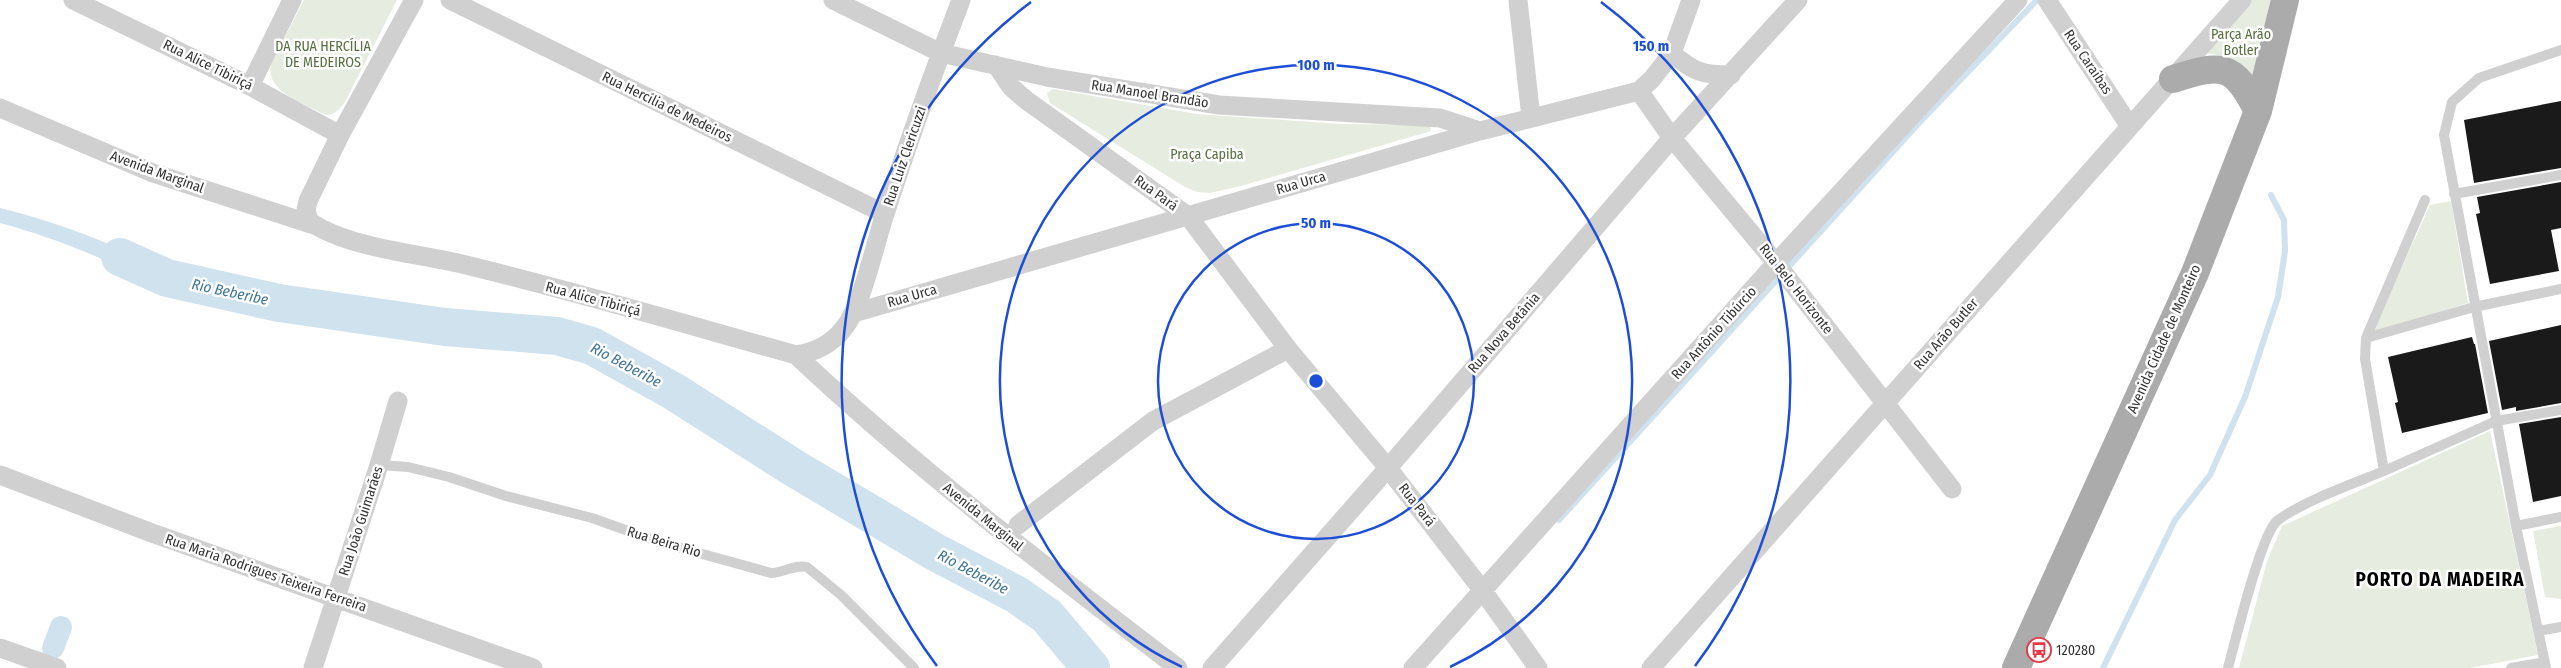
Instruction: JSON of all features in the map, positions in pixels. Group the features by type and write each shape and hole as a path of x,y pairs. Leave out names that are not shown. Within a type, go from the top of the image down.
{"main road":[{"name":"Avenida Cidade de Monteiro","path":"2016,668 2195,273 2258,111 2285,0"},
{"path":"2173,78 2211,68 2226,71 2241,80 2258,111"}],"street":[{"name":"Rua Alice Tibiriçá","path":"74,0 250,86 340,135"},
{"path":"250,86 292,0"},
{"path":"317,226 310,221 308,216 308,201 340,135 414,0"},
{"name":"Rua Hercília de Medeiros","path":"450,0 885,214"},
{"name":"Rua Manoel Brandão","path":"832,0 941,53 1047,77 1219,104 1440,118 1480,131"},
{"name":"Rua Luiz Clericuzzi","path":"854,313 885,214 961,0"},
{"path":"1518,0 1531,118"},
{"path":"1639,91 1652,79 1672,53 1691,0"},
{"name":"Rua Nova Betânia","path":"1212,668 1388,468 1672,138 1798,0"},
{"name":"Rua Antônio Tibúrcio","path":"1413,668 1484,592 1777,264 2018,0"},
{"name":"Rua Arão Butler","path":"1651,668 2129,125 2242,0"},
{"name":"Rua Caraíbas","path":"2048,3 2129,125"},
{"path":"1672,53 1697,72 1708,75 1731,75"},
{"name":"Rua Pará","path":"996,65 1011,87 1026,100 1188,216 1288,349 1388,468 1484,592 1538,668"},
{"name":"Rua Urca","path":"854,313 1480,131 1639,91"},
{"name":"Rua Belo Horizonte","path":"1639,91 1672,138 1777,264 1952,489"},
{"name":"Avenida Marginal","path":"0,108 153,173 317,226"},
{"name":"Rua Alice Tibiriçá","path":"317,226 341,238 561,289 796,355"},
{"path":"796,355 810,353 833,340 845,328 854,313"},
{"path":"1018,525 1153,421 1288,349"},
{"name":"Avenida Marginal","path":"796,355 1001,533 1178,668"},
{"name":"Rua João Guimarães","path":"313,668 380,465 398,401"},
{"name":"Rua Maria Rodrigues Teixeira Ferreira","path":"0,475 152,533 337,596 533,668"},
{"path":"0,648 57,668"}],"lane":[{"path":"2511,668 2546,665 2516,526 2444,135 2452,102 2480,78 2561,50"},
{"path":"2454,194 2561,175"},
{"path":"2384,471 2365,359 2366,338 2425,200"},
{"path":"2366,338 2474,306 2561,288"},
{"path":"2228,668 2264,542 2276,521 2306,505 2496,421 2561,410"},
{"name":"Rua Beira Rio","path":"380,465 408,467 449,477 506,496 592,518 659,542 771,573 779,573 800,566 807,567 841,595 914,668"},
{"path":"2516,526 2561,517"},
{"path":"2538,631 2561,627"}],"green space":[{"name":"DA RUA HERCÍLIA DE MEDEIROS","path":"304,0 397,0 345,102 330,115 323,114 287,95 279,89 270,73 271,64"},
{"name":"Parça Arão Botler","path":"2251,0 2270,0 2253,86 2230,62 2216,55 2199,54"},
{"name":"Praça Capiba","path":"1053,89 1197,114 1340,124 1430,125 1431,131 1237,187 1210,193 1197,192 1185,187 1050,103 1047,93"},
{"path":"2451,201 2468,303 2372,333 2430,205"},
{"path":"2490,431 2538,655 2470,668 2239,668 2267,561 2282,526"},
{"path":"2561,526 2561,599 2545,597 2533,531"}],"water":[{"path":"0,208 44,220 86,235 169,271 162,287 82,251 0,223"}],"building":[{"path":"2561,101 2561,168 2474,183 2464,120"},
{"path":"2561,182 2561,228 2551,230 2559,271 2490,284 2476,214 2480,213 2477,197"},
{"path":"2561,325 2561,403 2516,411 2516,407 2502,410 2489,341"},
{"path":"2472,337 2488,413 2402,433 2395,403 2398,402 2388,357"},
{"path":"2561,417 2561,496 2533,502 2519,424"}],"waterway":[{"path":"1559,520 1920,122 2037,0"},
{"path":"2103,668 2175,520 2210,475 2245,397 2278,297 2285,251 2284,220 2271,195"},
{"name":"Rio Beberibe","path":"120,257 167,278 279,303 445,327 557,336 592,346 673,391 794,468 935,552 1017,595 1047,616 1091,668"},
{"path":"53,648 61,627"}],"place":[{"name":"120280","path":"2039,650"}],"district":[{"name":"PORTO DA MADEIRA","path":"2440,579"}]}
